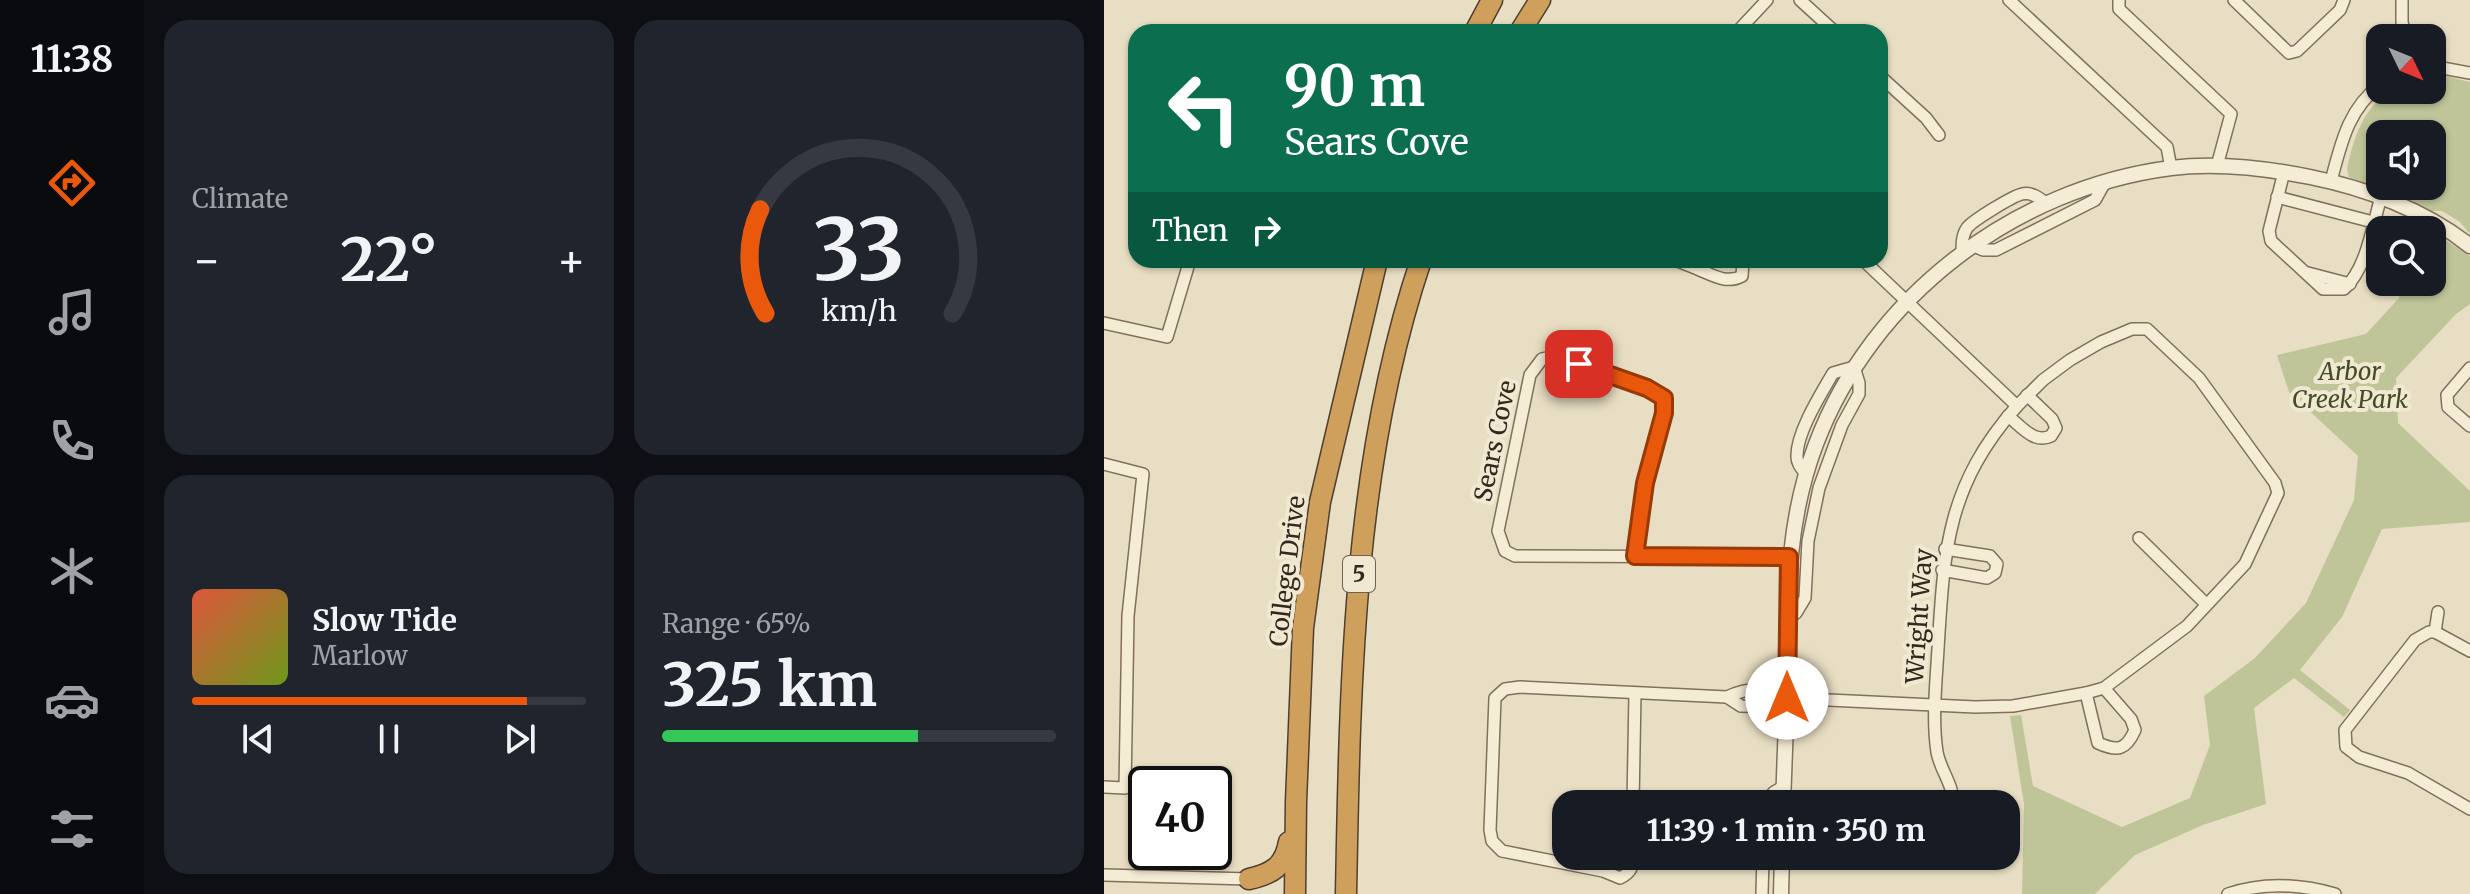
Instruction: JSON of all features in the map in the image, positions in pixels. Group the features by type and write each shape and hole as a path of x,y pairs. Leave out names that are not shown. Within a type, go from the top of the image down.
{"highway":[{"path":"1479,24 1492,0"},
{"path":"1525,24 1540,0"},
{"name":"College Drive","path":"1295,894 1303,628 1320,502 1375,268"},
{"name":"5","path":"1346,894 1359,571 1377,440 1419,268"},
{"path":"1249,879 1273,872 1283,863 1296,802"}],"street":[{"path":"1744,24 1767,0"},
{"path":"1800,0 1826,24"},
{"path":"2009,0 2167,147 2171,168"},
{"path":"2119,0 2119,9 2231,114 2217,166"},
{"path":"2234,0 2289,53 2297,51 2340,10 2344,0"},
{"path":"2402,0 2402,24"},
{"path":"2446,69 2470,73"},
{"path":"1888,83 1926,118 1939,135"},
{"path":"2331,181 2351,116 2366,96"},
{"path":"1778,790 1783,787 1787,698 1786,618 1795,515 1806,474 1832,406 1854,367 1906,302 1967,249 2046,203 2104,184 2171,168 2217,166 2284,172 2331,181 2366,192"},
{"path":"2284,172 2269,231 2271,241 2302,272 2323,289 2344,289 2362,261 2366,247"},
{"path":"1967,249 1996,250 2095,200 2104,184"},
{"path":"2277,197 2366,220"},
{"path":"2387,200 2470,246"},
{"path":"1104,323 1167,337 1188,268"},
{"path":"1709,268 1733,280 1742,276 1742,268"},
{"path":"1871,268 2017,406"},
{"name":"Wright Way","path":"1951,790 1937,754 1934,705 1942,570 1954,512 1993,436 2027,395 2070,360 2101,342 2137,328 2152,332 2199,378 2275,483 2278,493 2245,564 2206,604"},
{"name":"Sears Cove","path":"1635,556 1645,483 1664,413 1664,398 1647,388 1556,356 1542,359 1530,375 1498,531 1505,551 1515,556 1789,557"},
{"path":"1786,618 1796,613 1805,598 1808,541 1819,488 1842,425 1859,394 1854,367"},
{"path":"2470,368 2447,395 2448,407 2470,426"},
{"path":"2008,416 2034,438 2042,440 2051,436 2056,428 2052,419 2027,395"},
{"path":"1104,464 1143,474 1128,616 1125,788 1104,787"},
{"path":"1552,861 1502,851 1492,841 1495,698 1505,689 1520,687 1727,697 1741,706 1776,707 1787,698 2013,706 2086,693 2104,688 2187,626 2206,604 2139,538"},
{"path":"1942,570 1987,578 1995,573 1997,564 1990,556 1945,549"},
{"path":"2435,632 2438,612"},
{"path":"2470,651 2435,632 2415,640 2345,730 2346,747 2359,757 2408,773 2470,809"},
{"path":"2086,693 2098,743 2110,749 2120,749 2129,742 2135,730 2131,719 2104,688"},
{"path":"1633,790 1635,693"},
{"path":"1598,870 1620,878 1630,870"},
{"path":"1762,894 1763,870"},
{"path":"1781,894 1782,870"},
{"path":"1104,875 1249,879"},
{"path":"2228,894 2262,886 2294,886 2335,894"}],"green space":[{"path":"2446,76 2470,82 2470,234 2460,222 2442,211 2431,211 2409,200 2446,200 2446,120 2366,120 2366,183 2349,177 2347,169 2356,135 2375,104 2446,104"},
{"name":"Arbor Creek Park","path":"2446,240 2470,256 2470,304 2456,314 2396,378 2398,423 2470,491 2470,522 2382,529 2342,617 2300,670 2350,710 2344,717 2294,678 2254,708 2266,804 2203,825 2135,855 2095,894 2022,894 2024,804 2010,716 2021,715 2033,786 2122,827 2190,798 2210,745 2204,696 2255,658 2306,603 2354,500 2358,456 2289,392 2277,355 2366,334 2399,298 2446,296"}],"route":[{"path":"1579,364 1656,391 1664,398 1664,413 1645,483 1635,556 1789,557 1787,698"}]}
